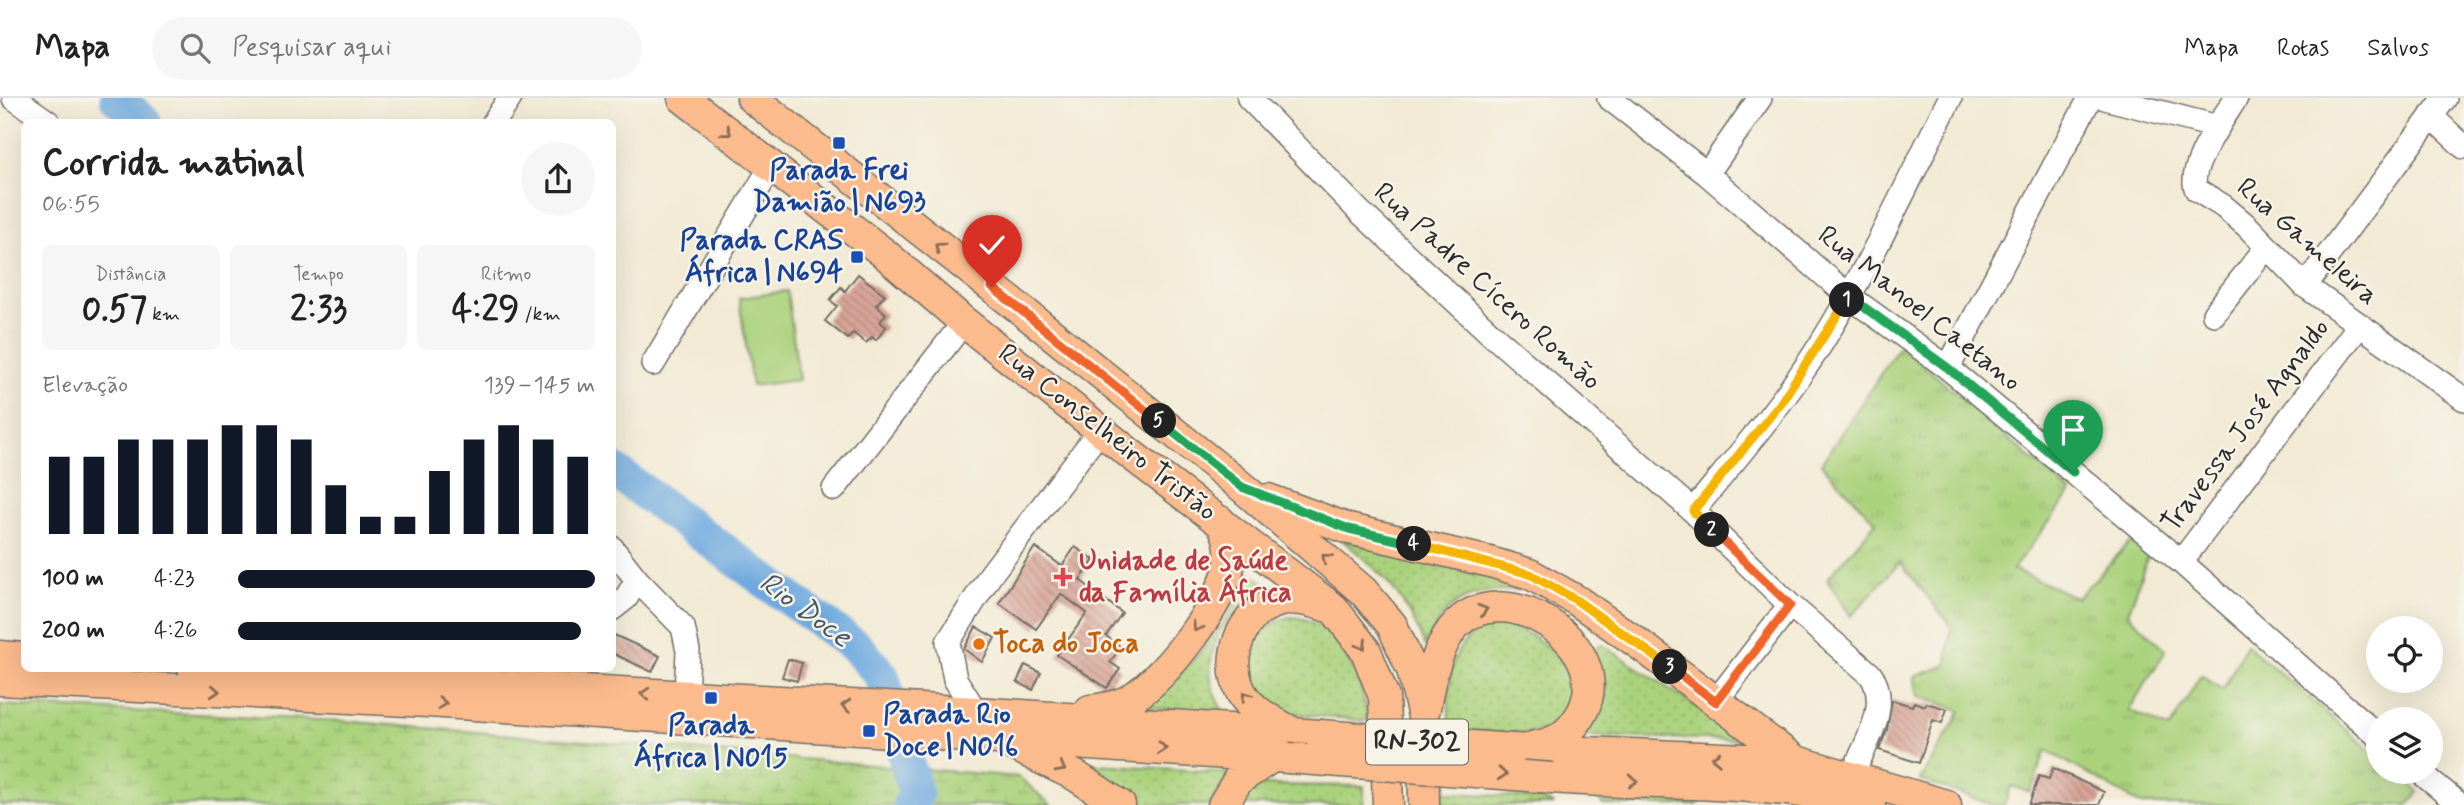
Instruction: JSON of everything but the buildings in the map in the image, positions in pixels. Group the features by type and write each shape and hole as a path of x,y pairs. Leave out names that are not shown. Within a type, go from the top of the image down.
{"main road":[{"name":"Rua Conselheiro Tristão","path":"683,98 885,254 964,322 1334,609 1366,652 1384,697 1388,805"},
{"name":"Rua Conselheiro Tristão","path":"752,98 1242,487 1345,573 1380,609 1406,653 1423,716 1424,805"},
{"path":"1242,487 1349,529 1530,574 1607,622 1716,702 1790,761"},
{"path":"1005,727 1106,708 1123,703 1147,687 1196,631 1229,569 1228,539 1220,521"},
{"path":"1223,805 1238,780 1294,746 1242,694 1234,668 1235,652 1246,627 1264,607 1290,600 1334,609"},
{"path":"1423,716 1437,657 1447,635 1458,623 1474,612 1490,607 1508,607 1527,613 1557,631 1579,652 1591,679 1590,694 1582,715 1564,736 1548,744 1517,749"},
{"path":"0,656 21,658"},
{"name":"RN-302","path":"328,672 564,679 793,715"},
{"name":"RN-302","path":"0,680 428,702 967,719 1094,743 1517,749 1790,761 1946,805"},
{"name":"RN-302","path":"1005,727 1124,721 1294,746 1559,779 1737,797 1817,793 1870,805"},
{"path":"1005,727 1120,805"},
{"path":"1559,779 1592,805"}],"street":[{"path":"14,98 44,119"},
{"path":"496,119 510,98"},
{"name":"Rua Padre Cícero Romão","path":"1248,98 1359,211 1490,333 1693,511 1790,605 1870,674 1878,688 1878,709 1851,778"},
{"name":"Rua Manoel Caetano","path":"1609,98 1707,174 1850,297 1948,368 2181,562 2366,725"},
{"path":"1707,174 1760,98"},
{"path":"1693,511 1780,404 1850,297 1950,98"},
{"path":"1948,368 2090,98"},
{"path":"2105,98 2218,127"},
{"name":"Rua Gameleira","path":"2236,98 2199,163 2194,186 2247,226 2305,286 2358,327 2464,399"},
{"path":"2305,286 2441,103 2464,146"},
{"path":"653,364 771,167"},
{"path":"2214,314 2266,248"},
{"path":"834,489 964,322"},
{"name":"Travessa José Agnaldo","path":"2181,562 2358,327"},
{"path":"967,719 949,659 948,642 990,574 1101,429"},
{"path":"616,553 637,580 683,627 688,651 686,697"},
{"path":"616,606 626,598 637,580"},
{"path":"1716,702 1790,605"},
{"path":"2435,784 2460,805"}],"green space":[{"path":"787,291 799,380 752,386 739,298"},
{"path":"1900,345 2071,493 2013,569 2077,598 2132,540 2150,550 2128,614 2166,650 2129,710 2169,729 2201,675 2223,690 2246,644 2366,747 2366,784 2410,784 2419,792 2408,805 2142,805 2046,750 2030,792 2011,786 2004,805 1993,805 1920,780 1961,711 1918,696 1914,677 1947,665 1951,626 1900,562 1851,616 1827,579 1876,522 1821,464"},
{"path":"1342,540 1524,585 1519,590 1486,592 1461,600 1442,617 1425,646 1410,614 1391,587"},
{"path":"1246,570 1272,589 1254,597 1239,609 1226,623 1217,639 1211,674 1214,693 1223,711 1146,708 1191,663 1220,627 1241,589"},
{"path":"1289,617 1306,620 1321,627 1345,653 1361,687 1367,721 1279,712 1249,684 1250,650 1254,642 1266,628"},
{"path":"1499,624 1527,633 1552,650 1568,674 1571,688 1567,710 1554,725 1529,733 1449,729 1450,679 1459,649 1481,629"},
{"path":"1601,644 1747,740 1581,736 1594,716 1597,685 1592,651"},
{"path":"0,705 343,721 1019,777 1051,805 0,805"},
{"path":"1084,763 1229,773 1210,805 1132,805"},
{"path":"1262,785 1364,786 1364,805 1238,805 1250,792"},
{"path":"1443,792 1542,799 1554,805 1443,805"},
{"path":"1597,798 1704,799 1696,805 1603,805"}],"waterway":[{"name":"Rio Doce","path":"117,98 141,119"},
{"name":"Rio Doce","path":"616,472 856,647 882,676 916,795 910,805"}],"place":[{"name":"Parada Frei Damião | N693","path":"839,143"},
{"name":"Parada CRAS África | N694","path":"857,257"},
{"name":"Unidade de Saúde da Família África","path":"1063,577"},
{"name":"Toca do Joca","path":"979,644"},
{"name":"Parada África | N015","path":"711,698"},
{"name":"Parada Rio Doce | N016","path":"869,731"}],"route":[{"path":"992,287 1242,487 1296,511 1349,529 1530,574 1576,600 1639,643 1716,702 1790,605 1693,511 1780,404 1850,297 1948,368 2073,472"}]}
